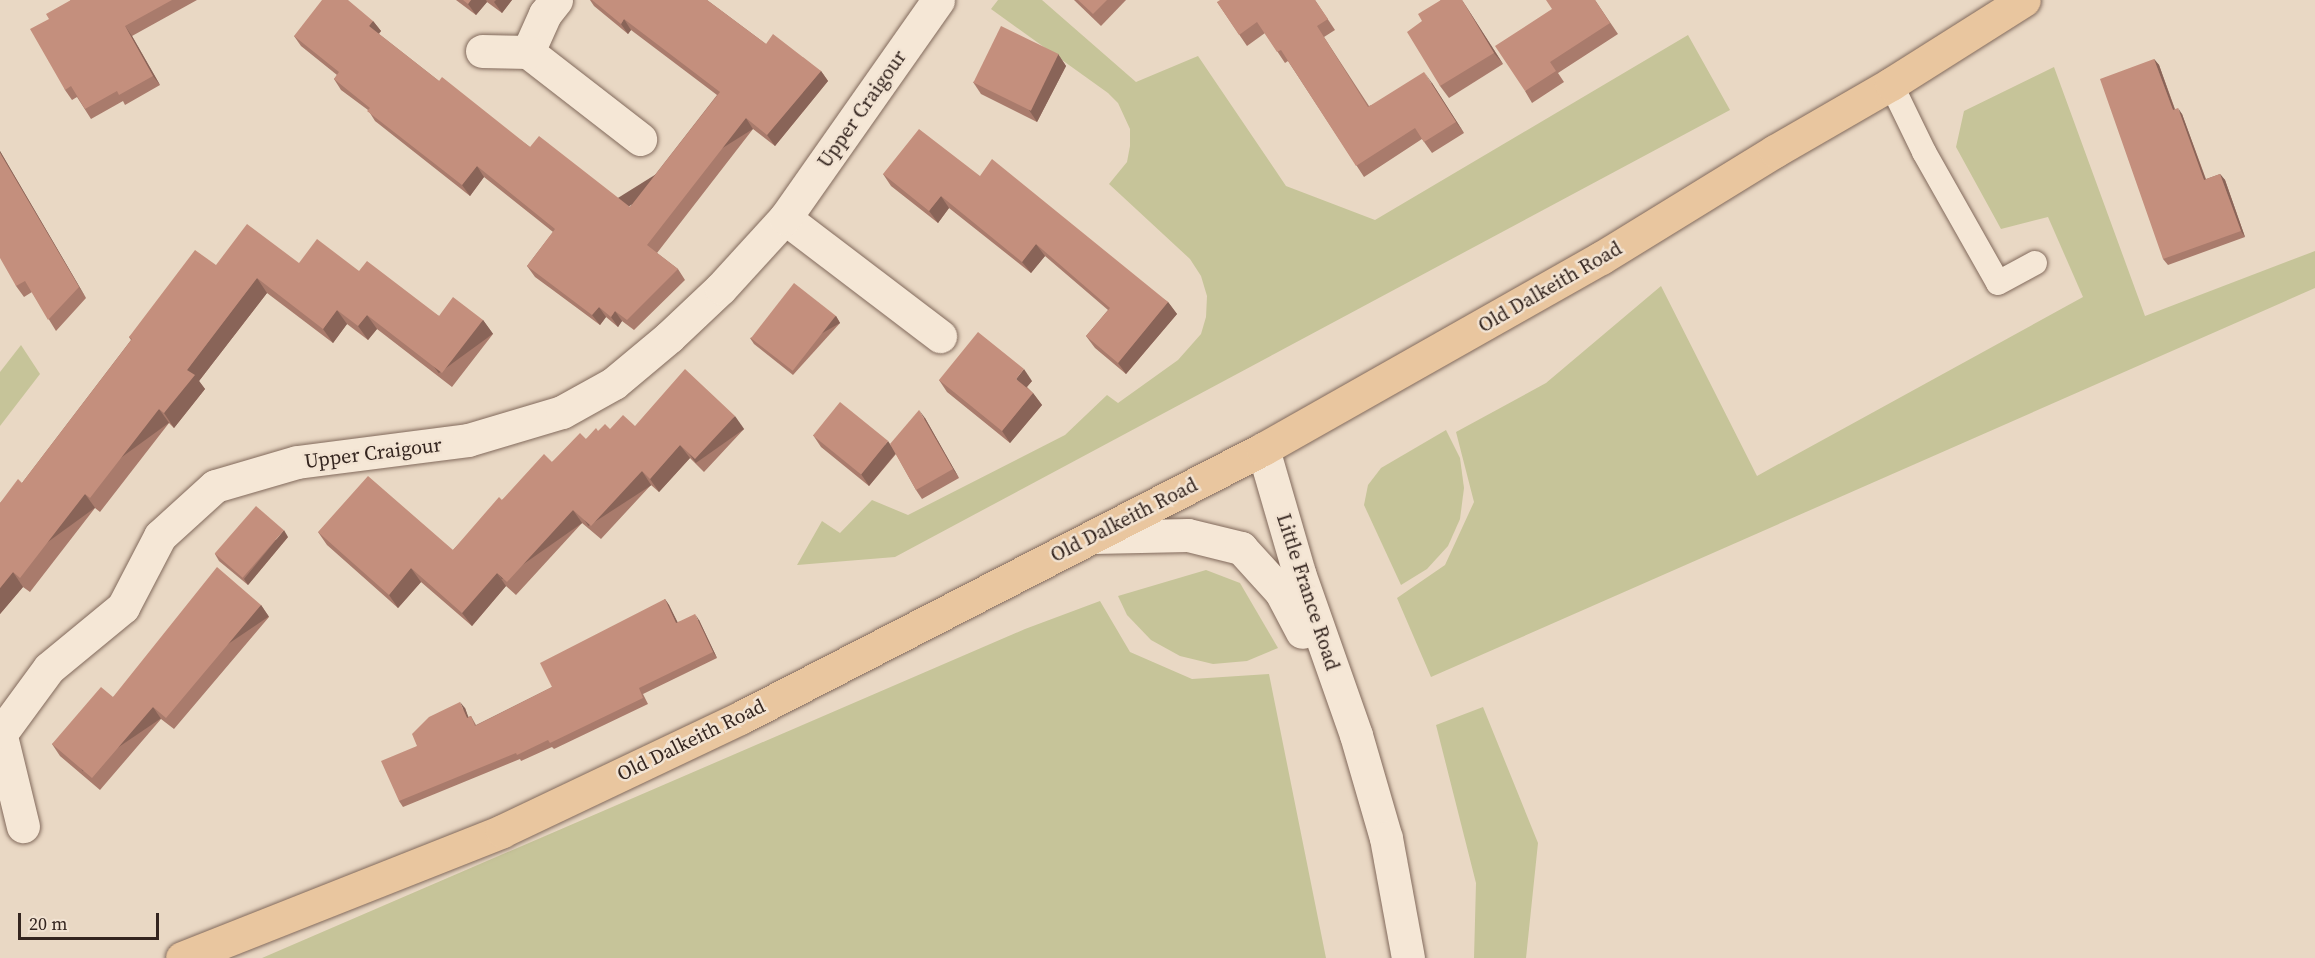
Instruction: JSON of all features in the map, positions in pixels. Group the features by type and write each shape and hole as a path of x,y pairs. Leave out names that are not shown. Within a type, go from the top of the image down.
{"main road":[{"name":"Old Dalkeith Road","path":"182,958 502,831 740,718 1263,449 1591,264 1775,151 1891,84 2024,0"}],"street":[{"path":"528,51 545,14 556,0"},
{"name":"Upper Craigour","path":"23,826 1,732 49,668 123,606 160,536 215,486 297,462 468,440 562,412 614,383 669,337 721,288 785,218 938,0"},
{"path":"482,51 528,51 640,139"},
{"path":"785,218 940,336"},
{"name":"Little France Road","path":"1263,449 1299,573 1356,735 1386,838 1408,958"},
{"name":"Little France Road","path":"1093,537 1188,535 1241,548 1281,592 1356,735"}],"lane":[{"path":"1891,84 1924,153 1998,283 2035,263"}],"shaded area":[{"path":"998,0 1042,0 1136,82 1198,56 1286,186 1375,220 1688,35 1730,110 895,557 797,565 822,521 840,533 872,500 908,515 1065,435 1107,395 1118,403 1178,360 1201,334 1206,317 1207,296 1201,276 1190,259 1109,184 1127,162 1130,146 1130,129 1118,103 1108,93 991,9"},
{"path":"2054,67 2145,316 2315,251 2315,288 1431,677 1397,598 1445,565 1474,502 1456,432 1546,383 1661,286 1757,476 2083,297 2048,217 2001,229 1956,147 1964,111"},
{"path":"21,345 40,374 0,426 0,372"},
{"path":"1446,430 1460,458 1464,488 1460,519 1448,546 1427,569 1401,585 1364,505 1368,485 1381,468"},
{"path":"1206,570 1240,583 1278,648 1247,661 1213,664 1180,656 1151,640 1127,615 1118,596"},
{"path":"1100,601 1130,652 1192,679 1269,674 1326,958 262,958 1025,629"},
{"path":"1483,707 1538,843 1526,958 1474,958 1476,883 1436,725"}],"building":[{"path":"71,0 172,0 125,26 153,76 119,95 117,91 85,109 71,86 65,90 30,29 49,19 46,14"},
{"path":"322,0 348,0 373,21 369,26 439,81 442,77 530,147 539,136 630,207 720,92 624,19 621,24 592,0 707,0 766,44 773,34 821,71 767,135 746,118 647,245 678,269 627,320 615,311 611,317 599,307 592,315 527,266 555,229 477,166 462,185 367,111 370,108 334,79 339,72 294,36"},
{"path":"1078,0 1107,0 1093,14"},
{"path":"1220,0 1315,0 1328,19 1317,26 1368,107 1424,72 1456,122 1424,142 1415,128 1356,166 1281,50 1277,52 1257,22 1239,35 1217,2"},
{"path":"1441,0 1462,0 1494,53 1440,86 1407,32 1422,21 1418,14"},
{"path":"1546,0 1595,0 1610,23 1550,62 1556,71 1525,91 1495,46 1552,9"},
{"path":"1001,26 1059,54 1031,111 973,83"},
{"path":"2154,59 2173,110 2178,108 2204,180 2220,174 2241,231 2163,259 2100,79"},
{"path":"919,129 980,176 992,159 1168,302 1118,363 1086,336 1110,308 1036,244 1022,262 941,196 929,211 883,174"},
{"path":"0,153 79,287 48,320 25,281 16,286 0,258"},
{"path":"247,224 299,263 317,239 359,271 367,261 439,316 453,297 483,320 442,373 367,315 358,326 337,310 323,329 257,278 187,370 195,375 164,413 159,409 90,498 85,494 20,578 13,572 0,588 0,503 18,479 22,483 132,339 129,337 195,250 216,265"},
{"path":"794,283 836,316 793,371 751,338"},
{"path":"978,332 1024,369 1016,379 1033,393 1002,431 939,380"},
{"path":"685,369 735,416 695,459 680,445 650,479 642,471 591,526 573,510 507,582 497,573 462,613 411,568 389,595 318,532 368,476 453,550 499,497 502,500 544,454 552,462 580,433 586,439 596,428 598,431 605,424 610,429 623,415 635,426"},
{"path":"840,402 888,441 861,474 813,435"},
{"path":"919,410 953,469 916,490 890,444"},
{"path":"256,506 284,530 243,578 215,554"},
{"path":"217,567 261,605 166,718 153,707 92,778 52,744 101,687 113,697"},
{"path":"665,599 676,623 695,614 713,652 639,688 643,698 550,743 548,740 517,755 516,753 399,801 381,761 417,746 412,734 429,717 460,702 467,718 471,716 475,726 552,687 540,663"}]}
